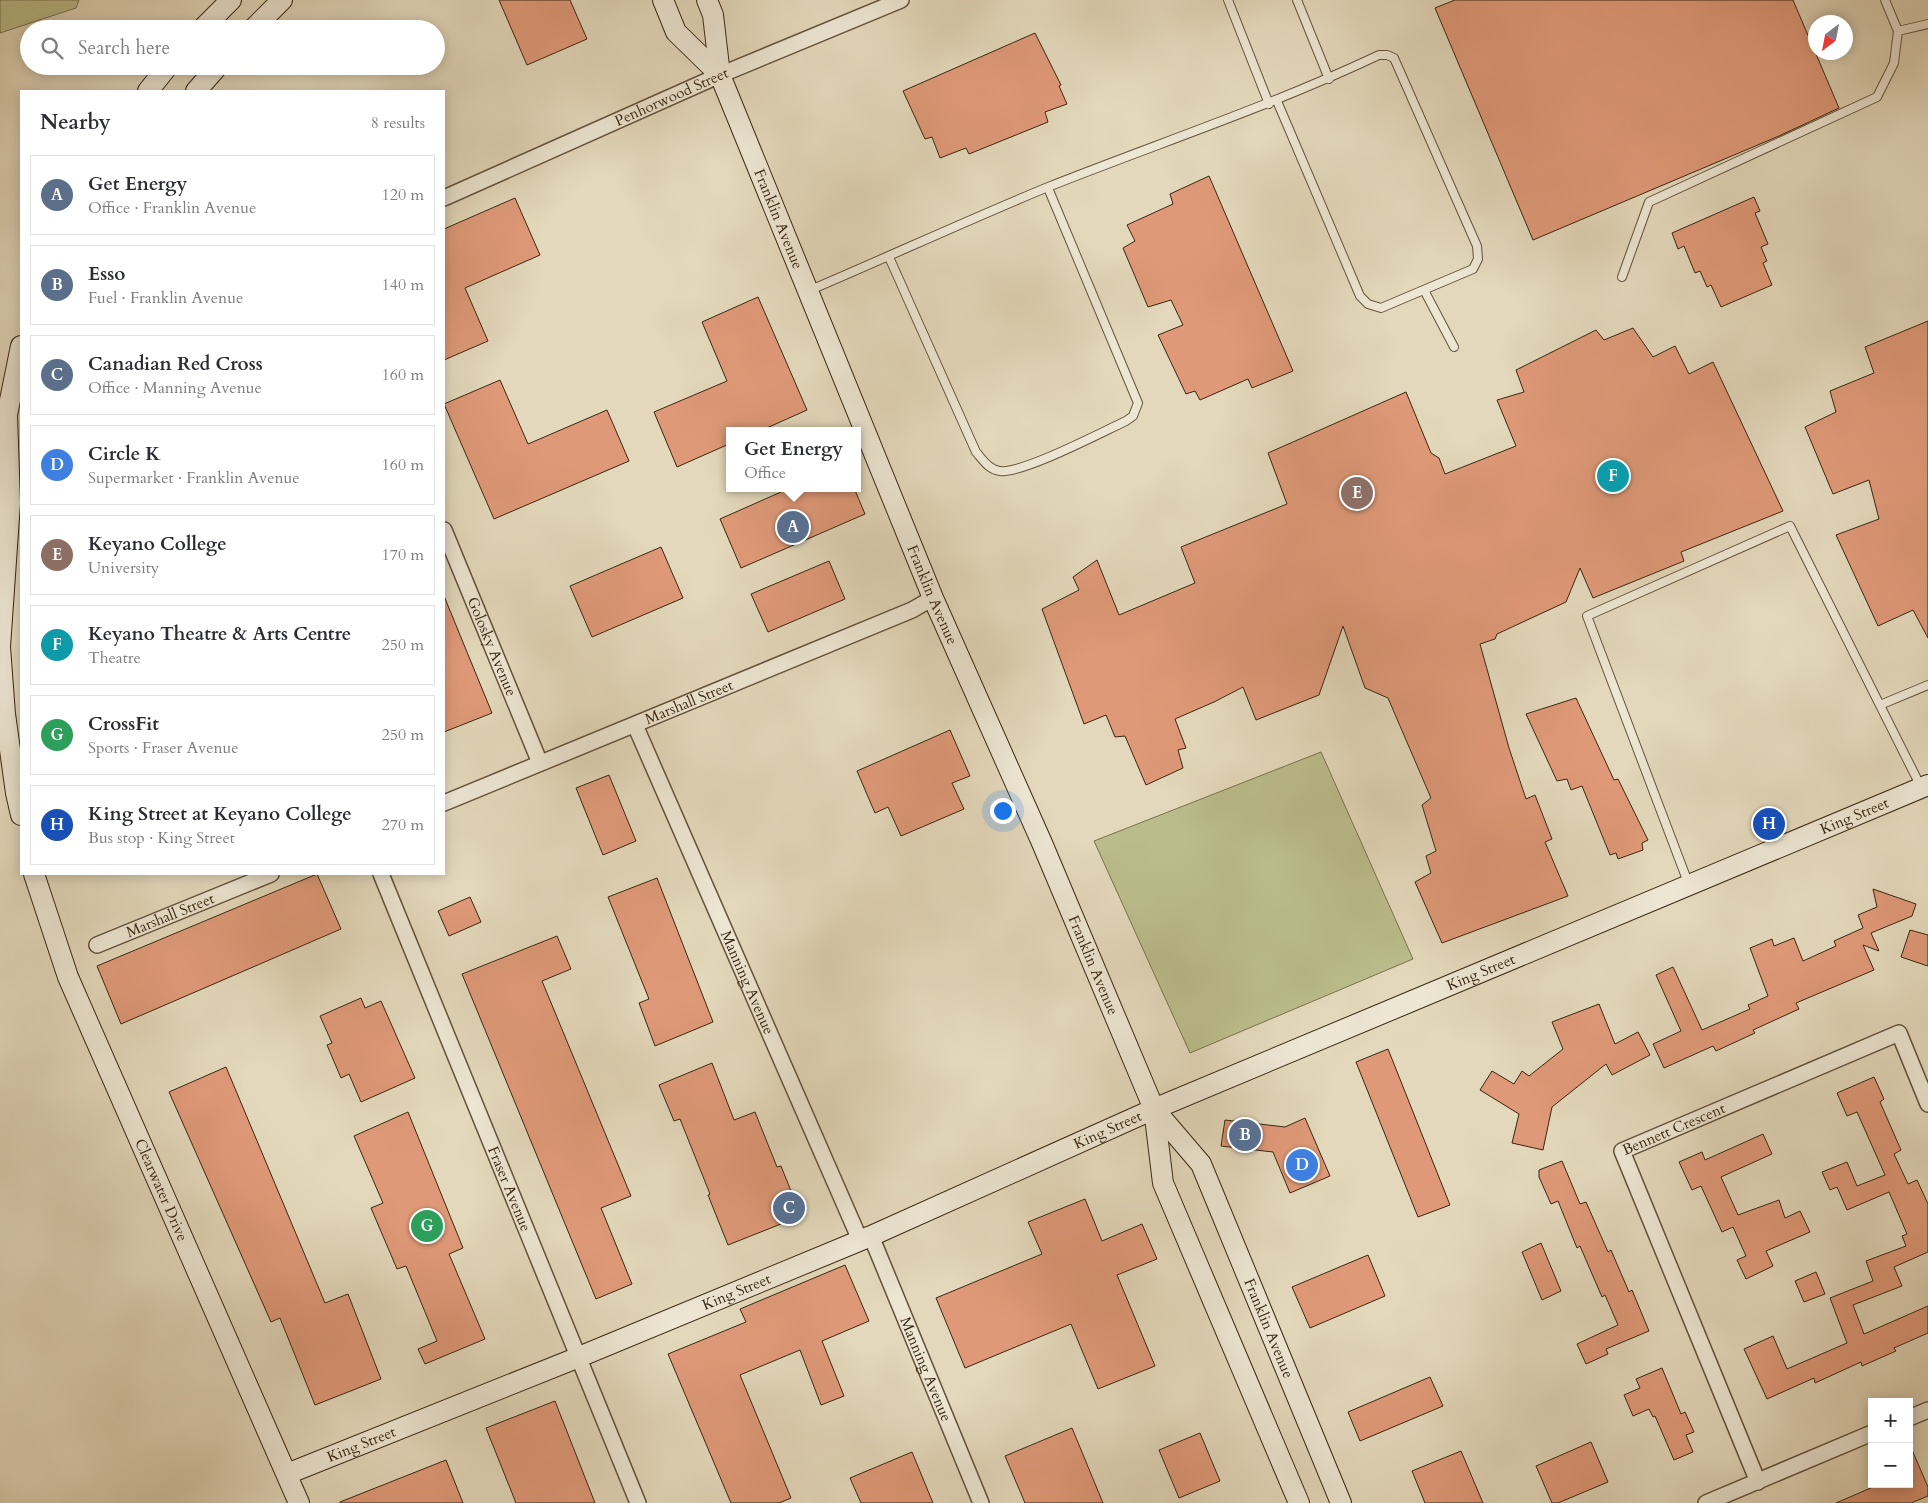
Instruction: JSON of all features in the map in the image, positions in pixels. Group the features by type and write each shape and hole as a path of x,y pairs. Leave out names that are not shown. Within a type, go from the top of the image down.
{"main road":[{"path":"211,20 231,0"},
{"path":"262,20 282,0"},
{"name":"Franklin Avenue","path":"663,0 676,32 720,75"},
{"name":"Franklin Avenue","path":"707,0 713,15 720,75 933,598 1042,843 1154,1110 1163,1183 1299,1503"},
{"path":"149,90 161,75"},
{"path":"197,90 210,75"},
{"path":"20,351 6,414 10,503 0,647 5,714 20,810"},
{"path":"10,503 20,457"},
{"name":"King Street","path":"287,1474 579,1357 866,1238 1154,1110 1925,787"},
{"name":"Clearwater Drive","path":"34,875 68,977 299,1503"},
{"name":"Franklin Avenue","path":"1154,1110 1201,1164 1341,1503"}],"street":[{"name":"Penhorwood Street","path":"445,198 720,75 901,0"},
{"name":"Golosky Avenue","path":"445,532 540,763"},
{"name":"Marshall Street","path":"445,803 912,610 933,598"},
{"name":"Manning Avenue","path":"635,725 866,1238 981,1503"},
{"name":"Marshall Street","path":"97,944 269,875"},
{"name":"Fraser Avenue","path":"381,875 638,1503"},
{"name":"Bennett Crescent","path":"1758,1482 1622,1151 1899,1033 1928,1104"},
{"path":"1913,1416 1928,1410"},
{"path":"1706,1503 1868,1435"}],"lane":[{"path":"808,291 1048,188 1273,103 1379,55 1387,55 1394,58 1477,246 1478,259 1473,269 1381,308 1368,304 1360,296 1273,103 1228,0"},
{"path":"1297,0 1329,79"},
{"path":"1622,277 1649,202 1877,97 1894,63 1898,31 1885,0"},
{"path":"1898,31 1928,24"},
{"path":"889,257 976,452 990,468 1000,471 1020,468 1126,421 1133,416 1138,403 1048,188"},
{"path":"1424,290 1454,347"},
{"path":"1689,885 1587,616 1790,526 1880,705 1925,787"},
{"path":"1880,705 1928,684"}],"green space":[{"path":"0,0 79,0 76,8 40,20 20,20 20,26 0,33"},
{"path":"1321,752 1413,959 1190,1053 1094,841"}],"building":[{"path":"499,0 570,0 587,39 527,65"},
{"path":"1455,0 1793,0 1808,35 1808,60 1819,60 1839,108 1779,136 1533,240 1435,8"},
{"path":"1035,33 1061,85 1059,86 1067,104 1045,112 1048,122 969,154 966,148 940,158 932,137 925,139 903,91"},
{"path":"1209,176 1293,371 1252,388 1248,379 1200,400 1195,391 1186,394 1158,335 1183,325 1171,300 1148,307 1123,248 1135,241 1127,225 1173,204 1170,194"},
{"path":"1754,197 1760,211 1755,213 1768,244 1761,247 1767,261 1763,263 1772,285 1721,307 1711,285 1707,287 1700,271 1695,273 1684,246 1678,249 1672,233"},
{"path":"515,198 540,255 465,288 488,341 445,360 445,229"},
{"path":"758,297 807,410 769,427 726,427 726,445 677,467 654,412 727,381 702,322"},
{"path":"1928,321 1928,638 1913,610 1878,626 1836,535 1879,519 1869,480 1833,494 1805,427 1836,412 1830,391 1874,373 1865,347"},
{"path":"1633,328 1653,357 1675,346 1689,374 1713,362 1783,511 1681,552 1684,561 1593,598 1580,568 1566,602 1497,634 1495,639 1480,644 1509,748 1526,799 1535,795 1552,839 1545,842 1568,896 1442,943 1415,882 1431,873 1426,856 1436,851 1422,805 1431,798 1388,698 1365,688 1343,626 1319,695 1256,720 1243,687 1175,719 1186,748 1178,750 1183,768 1146,785 1125,736 1115,737 1106,715 1084,724 1042,609 1079,590 1073,577 1097,560 1119,615 1195,583 1181,547 1287,504 1268,453 1406,392 1431,453 1439,458 1445,474 1516,446 1497,400 1524,392 1516,370 1596,330 1604,340"},
{"path":"500,380 528,444 607,410 629,461 494,519 445,404"},
{"path":"781,492 856,492 865,514 741,568 720,519"},
{"path":"661,547 683,598 592,637 570,586"},
{"path":"829,561 845,599 768,632 751,594"},
{"path":"445,598 492,713 445,732"},
{"path":"1576,698 1614,780 1618,779 1648,840 1642,843 1643,850 1618,859 1616,853 1610,855 1582,786 1571,790 1567,779 1557,781 1526,714"},
{"path":"950,730 970,776 952,783 964,809 901,836 888,807 875,813 857,771"},
{"path":"609,775 636,841 603,855 576,788"},
{"path":"315,875 317,875 341,929 121,1024 97,966"},
{"path":"657,878 713,1022 655,1046 639,1003 649,999 608,897"},
{"path":"1873,889 1916,904 1912,916 1871,933 1879,951 1863,945 1874,970 1796,1003 1799,1009 1753,1030 1755,1033 1716,1051 1713,1046 1664,1068 1653,1044 1681,1031 1656,975 1673,967 1702,1030 1750,1009 1748,1005 1768,996 1750,948 1772,939 1774,946 1794,938 1803,961 1836,946 1834,941 1863,928 1858,915 1877,907"},
{"path":"470,897 481,922 449,936 438,911"},
{"path":"1910,930 1928,935 1928,966 1901,957"},
{"path":"557,936 571,969 542,981 631,1196 601,1208 632,1284 596,1299 462,974"},
{"path":"361,998 365,1008 381,1001 415,1078 361,1102 349,1074 341,1078 327,1045 332,1043 320,1016"},
{"path":"1599,1004 1615,1044 1638,1032 1650,1055 1612,1075 1606,1064 1552,1107 1543,1150 1512,1143 1519,1114 1480,1090 1492,1071 1514,1084 1522,1071 1529,1076 1563,1049 1552,1022"},
{"path":"1388,1049 1450,1205 1418,1217 1356,1062"},
{"path":"712,1063 734,1120 755,1112 777,1167 781,1166 801,1216 728,1245 680,1119 674,1121 659,1085"},
{"path":"226,1067 325,1303 348,1294 381,1379 315,1405 280,1318 271,1322 169,1092"},
{"path":"1874,1077 1884,1099 1880,1102 1901,1150 1894,1154 1908,1184 1917,1180 1928,1204 1928,1252 1894,1267 1902,1286 1853,1305 1864,1334 1928,1306 1928,1333 1894,1348 1896,1351 1862,1366 1861,1362 1815,1383 1814,1378 1767,1399 1744,1349 1773,1336 1787,1369 1847,1343 1830,1298 1873,1281 1866,1261 1906,1246 1902,1236 1907,1234 1889,1192 1847,1210 1837,1187 1830,1190 1822,1172 1847,1162 1857,1186 1885,1175 1857,1112 1847,1116 1837,1093"},
{"path":"408,1112 463,1248 449,1254 485,1339 425,1364 418,1349 437,1341 406,1266 397,1269 371,1208 383,1203 354,1136"},
{"path":"1305,1118 1330,1176 1290,1193 1273,1152 1221,1146 1225,1120 1285,1127"},
{"path":"1763,1134 1772,1154 1721,1177 1738,1215 1779,1200 1785,1218 1800,1211 1810,1232 1766,1251 1773,1266 1746,1279 1737,1260 1746,1256 1733,1227 1722,1232 1701,1186 1692,1190 1679,1162 1702,1152 1705,1160"},
{"path":"1562,1161 1580,1204 1586,1202 1608,1252 1611,1250 1629,1292 1632,1290 1649,1331 1606,1349 1608,1354 1586,1364 1577,1344 1618,1325 1605,1295 1602,1297 1580,1246 1577,1248 1558,1201 1551,1204 1539,1177 1539,1170"},
{"path":"1085,1199 1102,1241 1142,1224 1157,1259 1117,1275 1155,1366 1098,1389 1071,1324 965,1368 936,1298 1042,1254 1028,1222"},
{"path":"1541,1243 1561,1291 1542,1300 1522,1252"},
{"path":"1368,1255 1385,1296 1310,1328 1292,1287"},
{"path":"845,1265 869,1321 822,1341 844,1396 821,1405 800,1350 740,1375 791,1498 779,1503 731,1503 668,1354 746,1322 740,1309"},
{"path":"1816,1272 1825,1294 1804,1302 1795,1281"},
{"path":"1662,1368 1681,1414 1685,1412 1694,1432 1686,1435 1693,1452 1674,1460 1655,1416 1653,1417 1649,1409 1633,1416 1624,1395 1640,1388 1636,1379"},
{"path":"1430,1377 1443,1406 1360,1441 1348,1412"},
{"path":"555,1401 595,1503 516,1503 486,1428"},
{"path":"1072,1428 1103,1503 1025,1503 1005,1456"},
{"path":"1200,1433 1220,1481 1179,1498 1159,1450"},
{"path":"1591,1442 1608,1482 1558,1503 1552,1503 1536,1466"},
{"path":"1461,1451 1483,1503 1425,1503 1412,1471"},
{"path":"912,1452 933,1503 861,1503 850,1478"},
{"path":"1913,1452 1928,1487 1928,1496 1911,1503 1836,1503 1871,1488 1913,1488"},
{"path":"446,1460 463,1503 340,1503 340,1502"}],"place":[{"name":"Keyano Theatre & Arts Centre","path":"1613,476"},
{"name":"Keyano College","path":"1357,493"},
{"name":"Get Energy","path":"793,527"},
{"name":"King Street at Keyano College","path":"1769,824"},
{"name":"Esso","path":"1245,1135"},
{"name":"Circle K","path":"1302,1165"},
{"name":"Canadian Red Cross","path":"789,1208"},
{"name":"CrossFit","path":"427,1226"}]}
